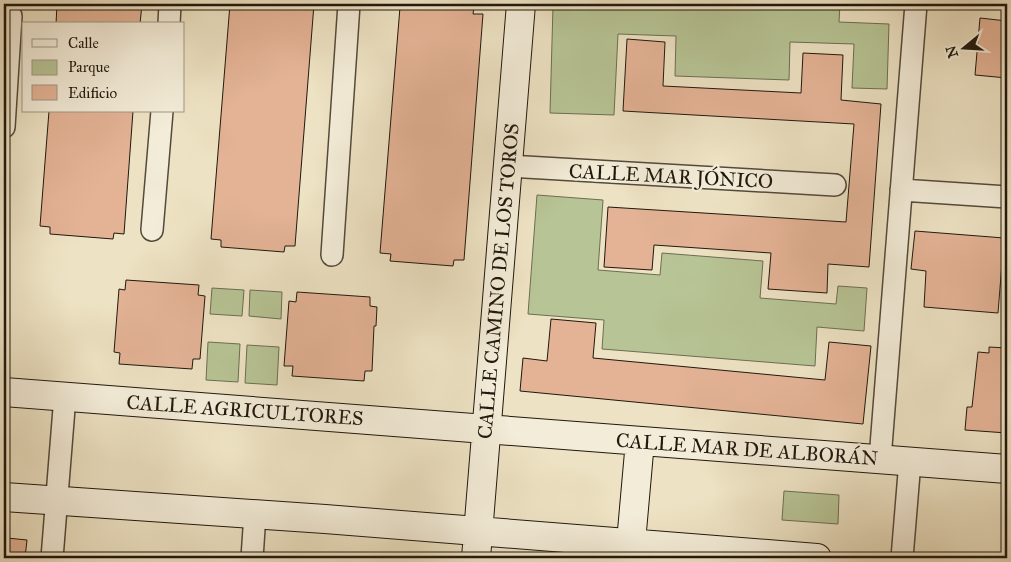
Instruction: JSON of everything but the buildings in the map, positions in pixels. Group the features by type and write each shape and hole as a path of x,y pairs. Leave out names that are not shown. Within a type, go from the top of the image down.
{"street":[{"path":"168,22 170,4"},
{"path":"332,255 349,4"},
{"name":"CALLE CAMINO DE LOS TOROS","path":"476,558 521,4"},
{"path":"880,459 916,4"},
{"path":"4,127 11,16"},
{"path":"152,230 162,112"},
{"name":"CALLE MAR JÓNICO","path":"508,166 835,185"},
{"path":"901,190 1007,197"},
{"name":"CALLE AGRICULTORES","path":"4,392 486,429"},
{"path":"52,558 65,396"},
{"name":"CALLE MAR DE ALBORÁN","path":"486,429 1007,469"},
{"path":"631,542 640,441"},
{"path":"902,558 910,461"},
{"path":"4,497 631,542 707,553 817,558"},
{"path":"252,558 255,514"}],"green space":[{"path":"633,4 840,4 839,22 889,24 887,89 852,88 854,44 790,42 789,80 675,76 676,36 618,34 614,115 550,113 553,6 633,9"},
{"path":"537,195 603,200 598,270 660,275 662,253 763,261 760,298 836,304 838,286 867,288 864,331 817,327 815,366 602,349 604,320 528,314"},
{"path":"212,288 244,290 242,316 210,314"},
{"path":"250,290 282,292 281,319 249,316"},
{"path":"208,342 240,344 238,382 206,380"},
{"path":"247,345 279,347 277,385 245,383"},
{"path":"784,491 839,495 838,524 782,520"}]}
